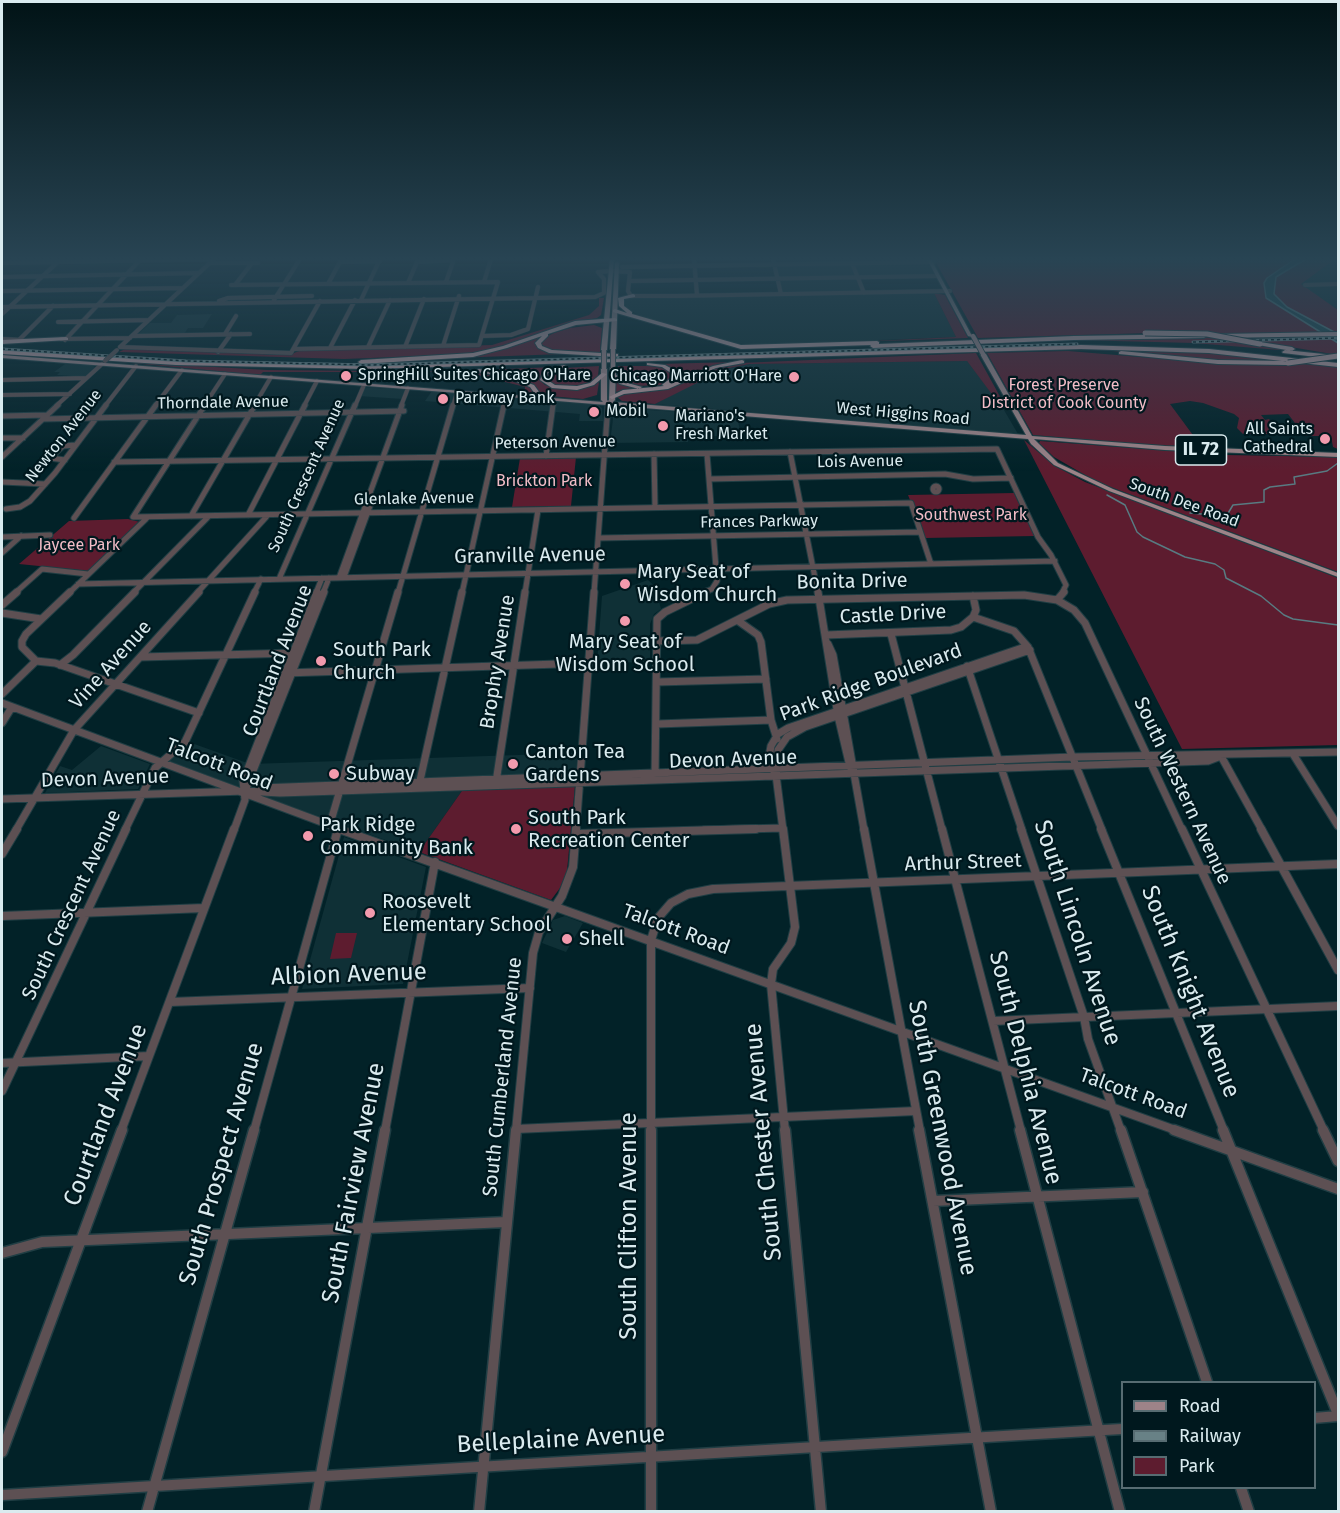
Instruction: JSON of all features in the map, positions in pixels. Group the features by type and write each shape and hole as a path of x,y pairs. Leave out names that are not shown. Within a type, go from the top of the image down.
{"highway":[{"path":"361,362 473,355 505,347 553,330"},
{"path":"562,330 545,336 538,341 538,345 545,350 558,353 1122,342 1338,360"},
{"path":"677,330 720,342 750,347 1144,333 1200,334 1338,360"},
{"path":"872,346 1062,339 1338,334"},
{"path":"1008,338 1200,336"},
{"path":"2,342 64,341"},
{"path":"2,342 200,358 361,362 614,352"},
{"path":"215,365 444,366 1039,347 1149,348 1338,360"},
{"path":"2,354 301,369 426,369 1149,348"},
{"path":"1035,350 1097,351 1225,363 1338,360"},
{"path":"2,354 33,357 34,360"},
{"path":"612,397 623,392 672,386 709,369 727,364 873,355"},
{"path":"613,371 624,384 643,388 666,385 675,377 674,372 663,366 622,364"},
{"path":"581,365 550,370 543,374 543,380 554,387 577,388 592,384 604,371"},
{"path":"426,369 494,372 528,384 539,396"},
{"path":"528,396 539,396"}],"main road":[{"path":"605,330 604,400 608,404 612,397 614,330"},
{"name":"South Dee Road","path":"968,330 1023,432 1048,458 1086,479 1338,575"},
{"name":"West Higgins Road","path":"34,360 104,362 364,385 505,396 539,396 608,404"},
{"path":"583,400 600,397 604,389"},
{"name":"West Higgins Road","path":"505,396 528,396"},
{"name":"West Higgins Road","path":"539,396 554,401 1031,438 1218,451 1338,455"}],"street":[{"path":"19,340 29,330"},
{"path":"64,341 74,330"},
{"path":"2,457 139,330"},
{"path":"225,334 228,330"},
{"path":"118,349 285,354 291,353 305,330"},
{"path":"330,348 341,330"},
{"path":"368,347 376,330"},
{"path":"405,347 412,330"},
{"path":"443,346 449,330"},
{"path":"294,349 479,345 484,330"},
{"path":"482,336 511,335 526,330"},
{"path":"218,352 231,334"},
{"path":"2,342 250,334"},
{"path":"177,350 189,335"},
{"name":"Newton Avenue","path":"3,509 27,503 45,484 136,366"},
{"path":"74,518 182,370"},
{"path":"168,462 225,374"},
{"path":"191,516 271,377"},
{"path":"2,380 86,378"},
{"path":"248,515 317,381"},
{"name":"South Crescent Avenue","path":"279,579 364,385"},
{"name":"Courtland Avenue","path":"341,578 410,388"},
{"name":"South Prospect Avenue","path":"147,1512 291,997 342,787 459,392"},
{"path":"2,395 70,394"},
{"path":"420,784 505,396"},
{"path":"546,456 554,401"},
{"name":"South Cumberland Avenue","path":"479,1512 533,953 538,932 571,878 581,778 608,404"},
{"name":"Thorndale Avenue","path":"2,416 96,417 402,411"},
{"path":"2,438 23,438"},
{"path":"64,460 50,458 63,446 75,445"},
{"name":"Peterson Avenue","path":"114,462 997,449 1011,478"},
{"name":"South Greenwood Avenue","path":"790,452 852,768 991,1512"},
{"path":"654,454 655,507"},
{"path":"655,776 658,617 711,589 717,581 707,454"},
{"name":"Glenlake Avenue","path":"168,462 133,518 910,502 920,532"},
{"path":"931,474 935,487"},
{"name":"Lois Avenue","path":"710,479 931,474 973,479 1011,478"},
{"path":"1011,478 1038,537 1055,561 1066,588 1057,600"},
{"path":"2,482 45,484"},
{"name":"Brophy Avenue","path":"496,781 538,510"},
{"name":"Vine Avenue","path":"2,854 74,730 268,515"},
{"path":"60,665 73,655 208,516"},
{"path":"148,517 41,619 22,641 23,651 36,661 60,665 199,713"},
{"path":"920,532 931,564"},
{"name":"Frances Parkway","path":"599,538 920,532"},
{"path":"2,537 50,535"},
{"path":"2,553 21,536"},
{"name":"Granville Avenue","path":"78,584 1055,561"},
{"path":"2,604 42,569 88,574"},
{"name":"Courtland Avenue","path":"2,1452 170,1002 289,672 326,578"},
{"name":"South Crescent Avenue","path":"2,1091 155,768 183,744 261,579"},
{"name":"Bonita Drive","path":"657,641 697,640 774,602 1033,595 1057,600"},
{"name":"Castle Drive","path":"826,635 945,632 961,627 973,617 976,610 973,596"},
{"name":"South Western Avenue","path":"1057,600 1074,610 1085,623 1338,1161"},
{"path":"2,613 41,619"},
{"name":"South Knight Avenue","path":"973,617 1014,631 1029,648 1233,1149 1338,1415"},
{"path":"737,620 760,638 771,720 778,740"},
{"name":"South Delphia Avenue","path":"891,634 1120,1512"},
{"name":"Park Ridge Boulevard","path":"775,770 778,740 798,730 841,712 1029,648"},
{"path":"141,657 297,653"},
{"path":"2,694 36,661"},
{"path":"289,672 589,663"},
{"name":"South Lincoln Avenue","path":"968,668 1084,1017 1088,1039 1143,1192 1206,1381"},
{"path":"657,682 766,679"},
{"name":"Talcott Road","path":"2,703 234,791 245,793 1233,1149 1338,1189"},
{"path":"2,723 12,707"},
{"path":"657,724 771,720"},
{"name":"Devon Avenue","path":"245,793 775,770 1148,758 1208,760 1221,756 1338,752"},
{"path":"1293,754 1338,826"},
{"path":"1221,756 1338,970"},
{"name":"South Chester Avenue","path":"775,770 795,927 791,943 773,969 771,984 821,1512"},
{"name":"Devon Avenue","path":"2,799 234,791"},
{"path":"576,834 783,828"},
{"name":"South Fairview Avenue","path":"314,1512 435,862"},
{"name":"Arthur Street","path":"651,940 658,918 671,903 688,894 713,889 1338,864"},
{"path":"2,916 204,908"},
{"name":"South Clifton Avenue","path":"651,940 649,1455 651,1512"},
{"name":"Albion Avenue","path":"170,1002 530,988"},
{"path":"993,1021 1338,1006"},
{"path":"2,1063 149,1056"},
{"path":"516,1129 916,1111"},
{"path":"933,1201 1143,1192"},
{"path":"2,1253 42,1242 507,1222"},
{"path":"1316,1418 1338,1415"},
{"name":"Belleplaine Avenue","path":"2,1495 649,1455 1121,1429"},
{"path":"1241,1489 1249,1512"}],"shaded area":[{"path":"143,330 187,330 184,334 137,335"},
{"path":"682,330 952,330 956,337 749,345 711,339"},
{"path":"1077,343 1078,345 355,365 173,361 2,350 2,348 195,360 352,363"},
{"path":"967,361 1001,405 1018,434 655,404 715,372 750,364"},
{"path":"65,364 95,367 85,377 57,375 60,372 54,372"},
{"path":"362,387 407,390 403,399 358,396"},
{"path":"432,391 598,405 602,408 603,421 579,421 580,414 425,401"},
{"path":"620,408 737,416 741,436 688,436 688,442 610,443 614,411"},
{"name":"Mary Seat of Wisdom School","path":"648,580 661,592 657,594 661,609 654,614 650,624 650,662 597,663 602,596"},
{"path":"186,741 250,764 577,753 576,772 237,786 167,760"},
{"path":"101,746 150,764 138,789 45,793 60,766 72,770"},
{"path":"464,788 419,852 268,798 270,794"},
{"name":"Roosevelt Elementary School","path":"344,837 426,867 403,984 302,989"},
{"path":"565,916 583,923 566,952 542,943 553,920"}],"green space":[{"path":"542,330 552,330 507,346 473,354 344,359 119,352 125,349 289,355 299,351 492,345"},
{"path":"565,330 602,330 600,353 557,352 540,344 544,338"},
{"path":"952,330 964,330 968,338 853,342 956,337"},
{"path":"973,330 1338,330 1338,332 1218,334 1184,332 978,338"},
{"path":"547,333 538,339 536,346 552,353 563,354 453,358 493,352"},
{"path":"1224,337 1238,340 1193,342 1245,341 1292,351 1194,343 1075,340"},
{"path":"1332,339 1338,343 1338,355 1255,341"},
{"path":"1090,349 1203,353 1296,361 1223,361"},
{"name":"Forest Preserve District of Cook County","path":"1068,351 1225,364 1309,363 1338,367 1338,449 1333,447 1331,436 1305,436 1288,414 1261,415 1265,420 1269,419 1272,423 1268,423 1276,431 1270,434 1243,434 1237,428 1239,418 1234,414 1190,401 1170,404 1201,446 1159,446 1033,435 987,353"},
{"path":"976,353 1003,402 997,401 967,361 750,364 724,369 721,367 719,369 723,370 655,404 622,401 617,397 626,393 668,389 714,368 740,363"},
{"path":"110,361 267,370 482,372 499,375 529,386 534,391 524,394 525,387 478,375 455,372 263,372 260,375"},
{"path":"735,362 711,367 663,388 616,392 616,380 641,389 665,387 676,381 678,376 674,370 658,364"},
{"path":"599,366 598,376 594,380 578,387 554,385 547,382 545,376 564,368"},
{"path":"618,366 656,366 671,371 673,377 661,385 636,386 620,378"},
{"path":"555,367 541,375 541,381 545,385 557,389 574,390 599,382 597,395 583,399 539,395 535,387 529,383 502,373 479,370"},
{"name":"Forest Preserve District of Cook County","path":"1024,440 1055,466 1085,482 1338,578 1338,745 1182,749"},
{"path":"1040,441 1226,455 1338,457 1338,572 1097,482 1054,457 1039,443"},
{"name":"Brickton Park","path":"576,457 571,506 512,507 520,458"},
{"name":"Southwest Park","path":"1014,493 1035,536 925,538 908,495"},
{"name":"Jaycee Park","path":"128,519 140,522 89,571 19,564 69,521"},
{"path":"575,786 567,871 560,888 551,900 419,852 464,788"},
{"path":"336,933 357,933 351,958 330,959"}],"water":[{"path":"1317,330 1330,330 1338,334 1338,343"}],"waterway":[{"path":"1227,515 1233,505 1264,502 1264,490 1270,487 1295,484 1294,477 1327,471 1338,463"},
{"path":"1107,495 1125,505 1137,532 1143,537 1185,557 1215,564 1224,570 1226,578 1261,596 1284,615 1293,619 1338,625"},
{"path":"1190,513 1224,516"}],"railway":[{"path":"1193,342 1338,338"},
{"path":"2,349 186,361 370,365 1077,344"}],"place":[{"name":"SpringHill Suites Chicago O'Hare","path":"346,376"},
{"name":"Chicago Marriott O'Hare","path":"794,377"},
{"name":"Parkway Bank","path":"443,399"},
{"name":"Mobil","path":"594,412"},
{"name":"Mariano's Fresh Market","path":"663,426"},
{"name":"All Saints Cathedral","path":"1325,439"},
{"name":"Mary Seat of Wisdom Church","path":"625,584"},
{"name":"Mary Seat of Wisdom School","path":"625,621"},
{"name":"South Park Church","path":"321,661"},
{"name":"Canton Tea Gardens","path":"513,764"},
{"name":"Subway","path":"334,774"},
{"name":"South Park Recreation Center","path":"516,829"},
{"name":"Park Ridge Community Bank","path":"308,836"},
{"name":"Roosevelt Elementary School","path":"370,913"},
{"name":"Shell","path":"567,939"}]}
